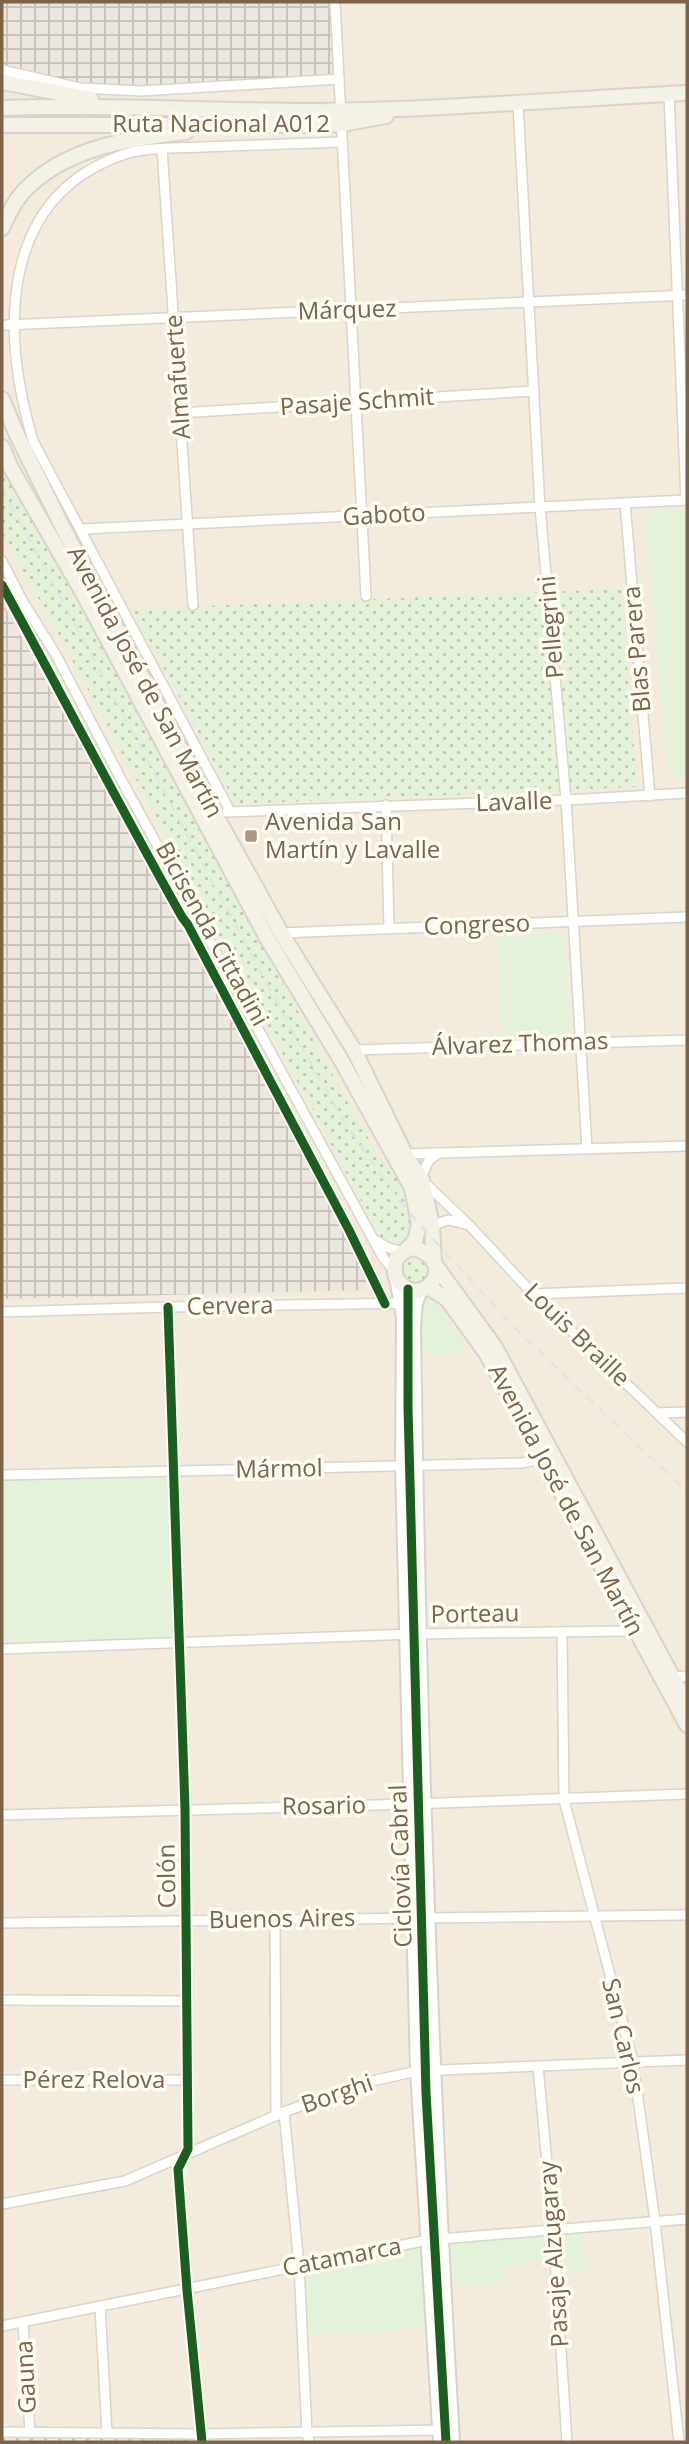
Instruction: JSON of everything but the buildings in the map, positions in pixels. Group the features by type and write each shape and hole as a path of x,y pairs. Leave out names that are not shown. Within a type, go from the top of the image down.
{"main road":[{"path":"2,82 147,109"},
{"name":"Ruta Nacional A012","path":"2,125 241,126 439,108 687,93"},
{"name":"Ruta Nacional A012","path":"2,108 82,106 341,117"},
{"path":"2,228 12,207 26,188 47,171 73,157 103,146 136,139 241,126"},
{"name":"Avenida José de San Martín","path":"2,399 25,453 64,530 214,812 274,936 354,1051 405,1154 421,1179 432,1225 435,1264 495,1347 549,1457 640,1627 687,1725"},
{"name":"Avenida José de San Martín","path":"2,449 412,1188 419,1224 415,1241 405,1251"},
{"path":"409,1466 414,1326 422,1293 434,1283 436,1276 435,1264 422,1250 414,1248 397,1257 396,1275 402,1304 414,1634 421,1917 417,2071 428,2239 446,2436"},
{"path":"396,1275 408,1289 422,1293"},
{"name":"Avenida José de San Martín","path":"422,1293 447,1299 486,1353 549,1457"},
{"name":"Avenida José de San Martín","path":"640,1627 680,1676 687,1704"},
{"path":"421,1917 434,2071 442,2238 446,2436"}],"street":[{"path":"335,2 366,596"},
{"path":"2,70 80,88 141,91 339,79"},
{"path":"669,94 682,296 687,500"},
{"name":"Pellegrini","path":"518,104 540,507 566,800 587,1149"},
{"path":"230,811 33,440 22,414 8,357 7,286 14,257 26,229 44,202 59,188 91,167 127,153 162,149 342,142"},
{"name":"Almafuerte","path":"162,149 193,605"},
{"name":"Márquez","path":"6,325 682,296"},
{"name":"Pasaje Schmit","path":"180,413 534,391"},
{"name":"Gaboto","path":"82,529 687,500"},
{"name":"Blas Parera","path":"625,503 650,796"},
{"path":"2,561 23,602 56,655 122,781 384,1259 396,1275"},
{"name":"Lavalle","path":"214,812 566,800 687,793"},
{"path":"386,805 389,928"},
{"name":"Congreso","path":"274,936 389,928 687,917"},
{"name":"Álvarez Thomas","path":"354,1051 687,1040"},
{"path":"405,1154 687,1146"},
{"path":"421,1179 429,1160 439,1153"},
{"name":"Louis Braille","path":"421,1179 470,1226 533,1294 687,1442"},
{"path":"432,1225 449,1220 470,1226"},
{"path":"375,1240 386,1247 405,1251"},
{"path":"533,1294 687,1288"},
{"name":"Cervera","path":"2,1312 402,1304 422,1293"},
{"name":"Colón","path":"168,1307 187,1921 188,2149 178,2169 201,2438"},
{"path":"657,1413 687,1412"},
{"name":"Mármol","path":"2,1475 522,1463 549,1457"},
{"name":"Porteau","path":"2,1649 414,1634 562,1632 640,1627"},
{"name":"San Carlos","path":"562,1632 564,1800 633,2062 655,2221 679,2442"},
{"name":"Rosario","path":"2,1815 564,1800 687,1794"},
{"name":"Buenos Aires","path":"2,1923 687,1915"},
{"path":"275,1920 280,2114 299,2265 308,2437"},
{"path":"2,2000 186,2001"},
{"name":"Borghi","path":"2,2204 125,2181 280,2114 363,2083 417,2071 687,2060"},
{"name":"Pasaje Alzugaray","path":"538,2066 553,2229 567,2442"},
{"name":"Pérez Relova","path":"2,2080 186,2080"},
{"name":"Catamarca","path":"2,2326 428,2239 687,2219"},
{"path":"100,2306 107,2432"},
{"name":"Gauna","path":"23,2322 30,2432"},
{"path":"2,2432 107,2432 201,2438 446,2436"}],"shaded area":[{"path":"2,2 687,2 687,2442 2,2442"},
{"path":"2,2 335,2 339,79 104,90 2,70"},
{"path":"2,602 363,1264 366,1290 2,1299"}],"green space":[{"path":"2,464 115,661 201,833 344,1096 379,1157 388,1164 405,1192 410,1205 412,1225 409,1236 399,1243 383,1240 374,1225 2,533"},
{"path":"687,509 687,775 676,776 667,769 645,520 657,510"},
{"path":"621,589 637,787 236,804 132,609"},
{"path":"565,932 570,1034 501,1036 499,935"},
{"path":"417,1253 429,1266 431,1276 419,1286 407,1279 402,1268 404,1258"},
{"path":"422,1301 434,1301 467,1347 457,1354 418,1355"},
{"path":"173,1471 178,1642 2,1649 2,1475"},
{"path":"582,2230 586,2270 567,2271 561,2232"},
{"path":"550,2234 551,2256 504,2268 505,2282 455,2285 451,2242"},
{"path":"428,2240 433,2328 302,2334 299,2265"},
{"path":"2,2432 200,2434 202,2442 2,2442"}],"railway":[{"path":"2,488 294,1034 343,1120 393,1192 419,1224 514,1327 687,1492"}],"cycle path":[{"name":"Bicisenda Cittadini","path":"2,585 188,925 349,1230 385,1304"},
{"name":"Ciclovía Cabral","path":"408,1289 408,1407 426,2093 446,2442"},
{"path":"168,1307 185,1809 188,2149 178,2169 202,2442"}],"place":[{"name":"Avenida San Martín y Lavalle","path":"251,836"}]}
